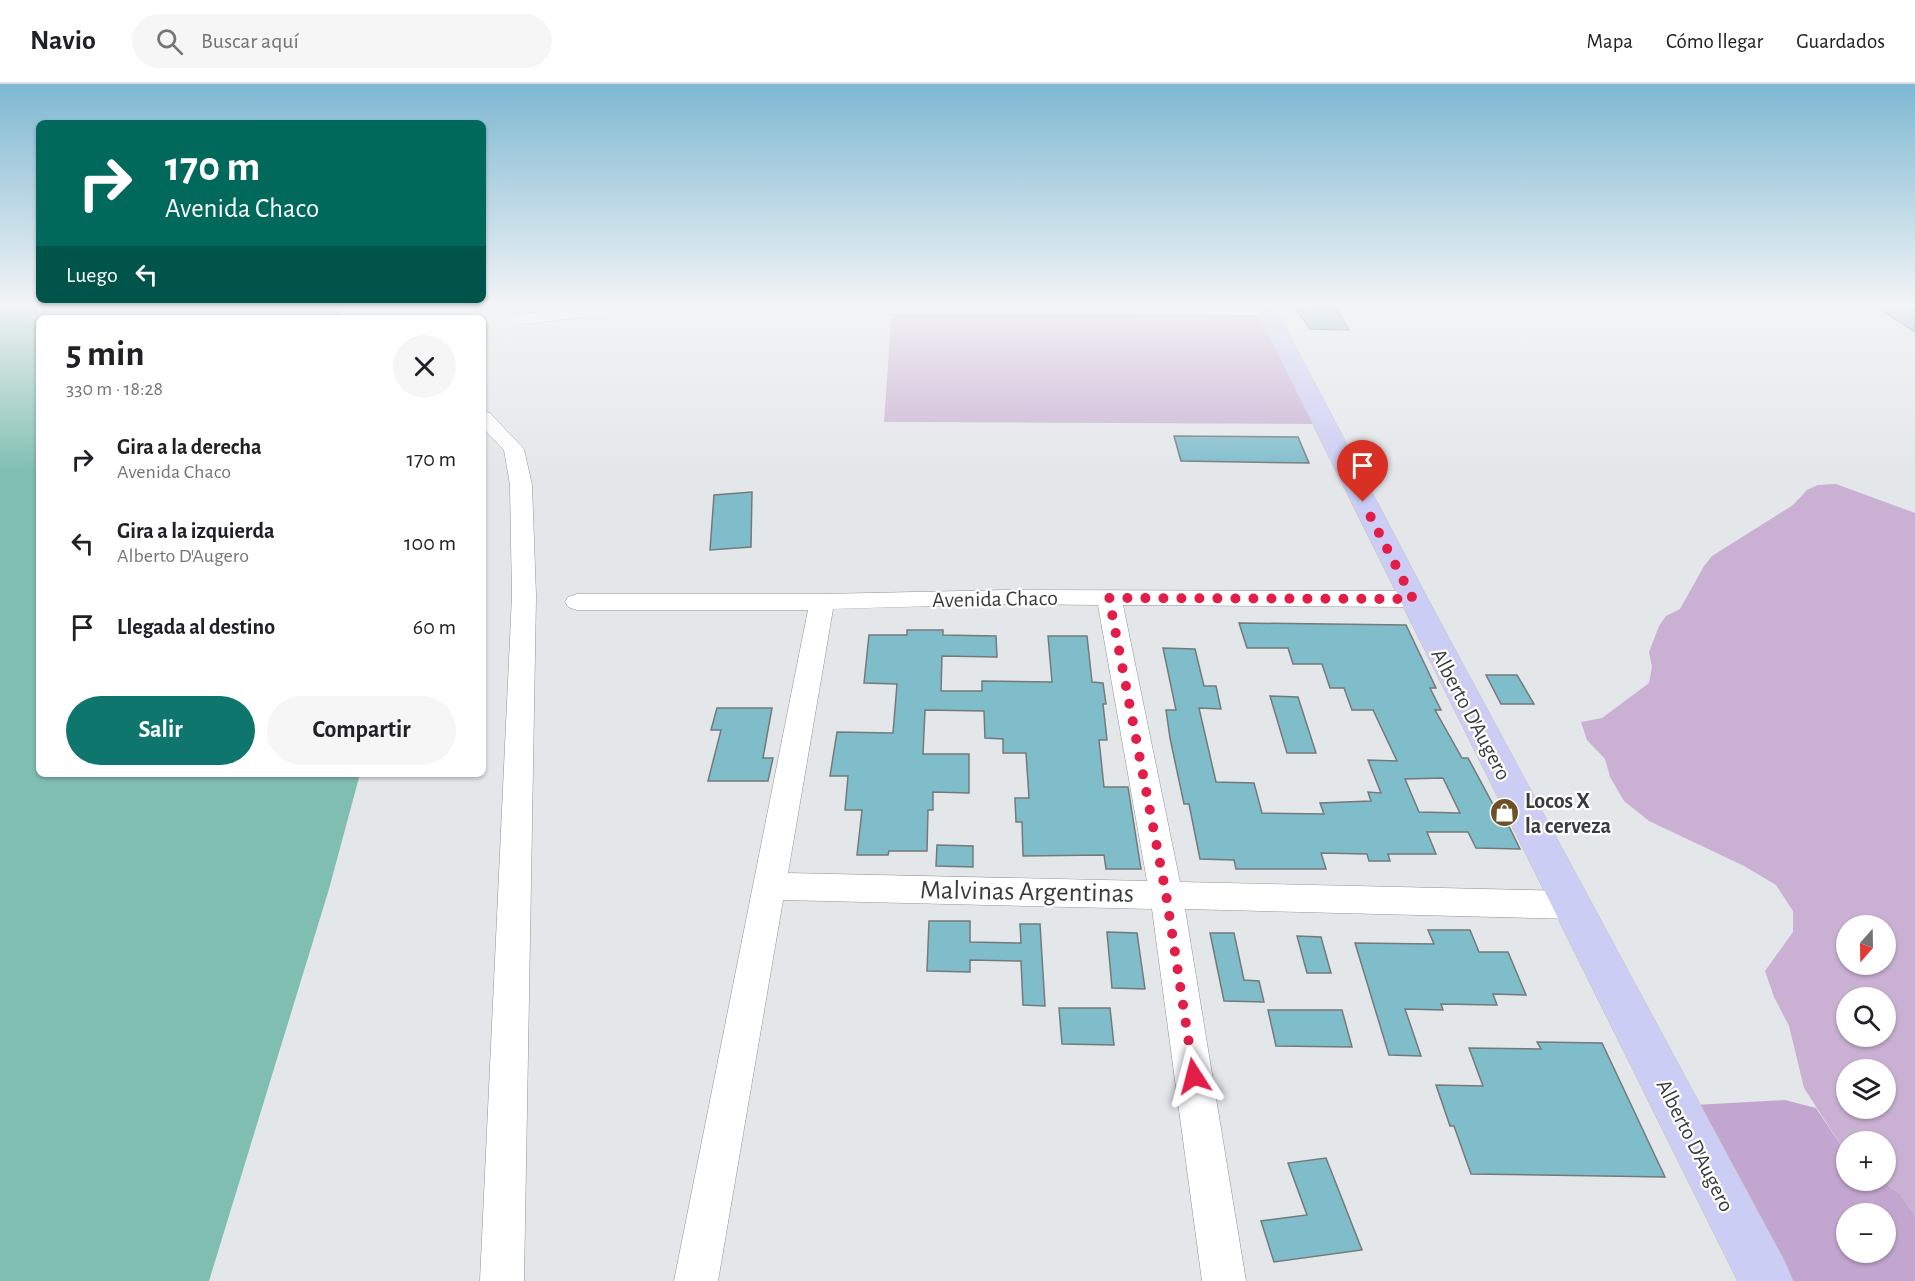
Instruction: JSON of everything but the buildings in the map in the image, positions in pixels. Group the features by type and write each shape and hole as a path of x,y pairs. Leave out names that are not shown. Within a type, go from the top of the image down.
{"main road":[{"name":"Alberto D'Augero","path":"1292,361 1766,1281"}],"street":[{"path":"486,420 514,449 521,485 524,596 502,1281"},
{"name":"Avenida Chaco","path":"577,602 822,602 1008,597 1413,599"},
{"path":"1109,598 1166,894 1224,1281"},
{"path":"696,1281 822,602"},
{"name":"Malvinas Argentinas","path":"769,886 1572,905"}],"shaded area":[{"path":"0,361 36,361 36,777 359,777 329,889 209,1281 0,1281"},
{"path":"888,361 1292,361 1324,424 884,422"},
{"path":"1836,484 1915,513 1915,1216 1896,1191 1896,1131 1836,1131 1836,1138 1804,1088 1789,1026 1774,997 1765,971 1793,932 1793,911 1776,885 1744,866 1649,821 1624,801 1610,777 1605,759 1587,740 1581,722 1602,718 1649,683 1652,667 1649,652 1659,626 1666,616 1680,609 1712,556 1793,505 1807,490 1818,485"},
{"path":"1785,1100 1816,1108 1836,1138 1836,1191 1896,1191 1915,1216 1915,1281 1766,1281 1676,1106"}],"place":[{"name":"Locos X la cerveza","path":"1504,813"}],"route":[{"path":"1194,1076 1166,894 1109,598 1413,599 1363,502"}]}
